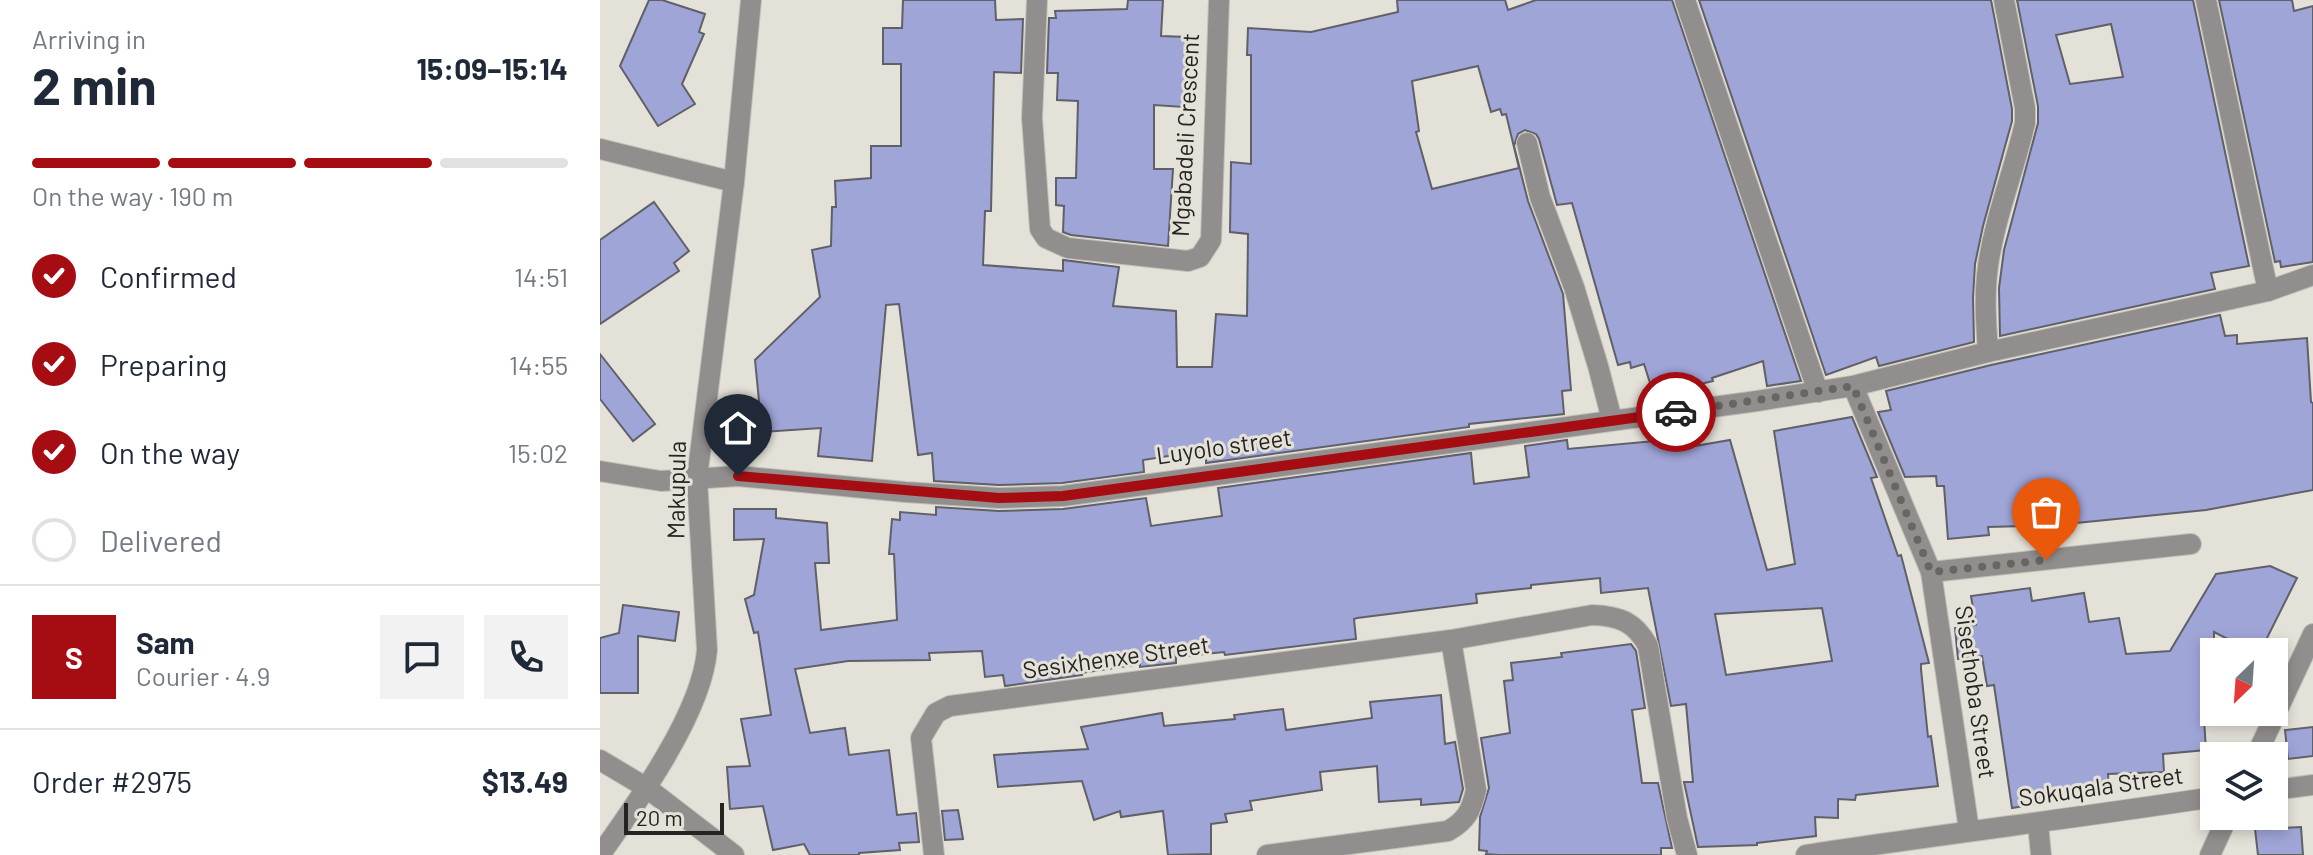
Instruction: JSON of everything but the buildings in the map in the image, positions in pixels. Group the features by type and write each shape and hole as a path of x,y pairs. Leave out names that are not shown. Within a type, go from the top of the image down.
{"street":[{"name":"Makupula","path":"600,855 647,788 697,695 706,662 697,478 734,182 751,0"},
{"name":"Mgabadeli Crescent","path":"1037,0 1032,118 1040,229 1046,238 1068,248 1188,261 1200,257 1211,240 1219,0"},
{"path":"1685,0 1818,392"},
{"path":"1988,352 1987,269 1998,216 2025,123 2025,108 2004,0"},
{"path":"2206,0 2268,291"},
{"path":"1527,143 1540,197 1590,340 1612,420"},
{"path":"600,149 734,182"},
{"name":"Luyolo street","path":"600,471 661,481 738,476 999,498 1063,496 1853,386 1988,352 2268,291 2313,275"},
{"name":"Sisethoba Street","path":"1853,386 1931,572 1969,830"},
{"path":"1931,572 2191,544"},
{"name":"Sesixhenxe Street","path":"934,855 921,738 936,713 950,706 1451,640 1592,615 1627,621 1640,631 1648,646 1677,818 1687,855"},
{"path":"2263,742 2313,634"},
{"path":"1267,855 1448,831 1462,823 1471,812 1476,790 1451,640"},
{"path":"600,760 647,788 734,855"},
{"path":"2288,788 2313,785"},
{"name":"Sokuqala Street","path":"1806,855 2200,799"},
{"path":"2038,824 2041,855"},
{"path":"2210,855 2222,830"}],"way so far":[{"path":"1676,412 1853,386 1931,572 2046,560"}],"route":[{"path":"738,476 999,498 1063,496 1676,412"}]}
